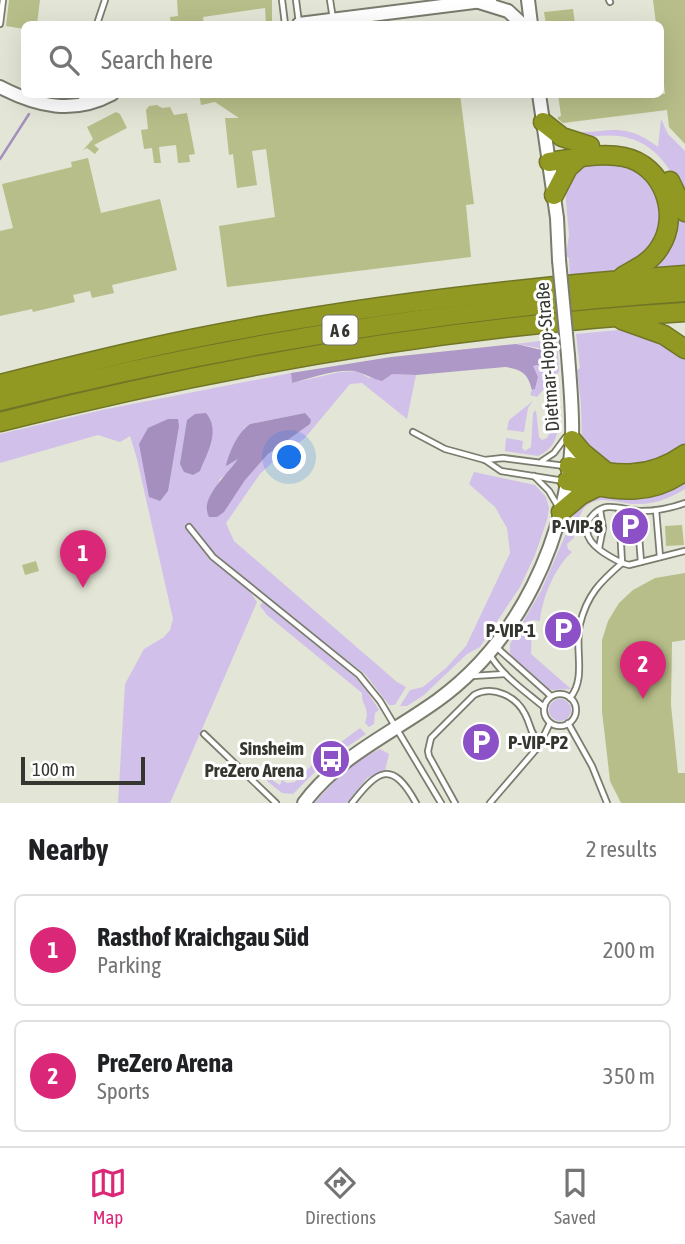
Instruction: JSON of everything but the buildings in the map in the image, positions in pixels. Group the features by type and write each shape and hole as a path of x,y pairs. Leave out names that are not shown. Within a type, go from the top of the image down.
{"highway":[{"path":"543,122 584,152 633,160 657,179 668,203 670,219 661,246 649,261 617,280"},
{"path":"548,157 617,145 630,148 653,160 672,184 685,212"},
{"path":"554,195 568,168 584,152"},
{"path":"0,384 191,339 358,311 498,292 685,275"},
{"name":"A 6","path":"0,401 177,360 332,332 562,302 685,292"},
{"name":"A 6","path":"0,422 143,388 333,352 476,331 612,316 685,312"},
{"path":"612,316 664,335 685,349"},
{"path":"0,375 60,362 105,358"},
{"path":"572,435 603,479"},
{"path":"561,512 603,479 642,474 672,463 685,454"},
{"path":"568,474 603,479 641,490 673,480 685,471"}],"street":[{"path":"528,0 531,21"},
{"path":"324,21 485,1 508,10 519,21"},
{"path":"0,87 21,96"},
{"path":"26,98 45,106 82,100"},
{"name":"Dietmar-Hopp-Straße","path":"304,803 321,782 345,761 441,698 464,678 492,648 514,618 549,552 561,512 572,435 554,195 539,98"}],"lane":[{"path":"0,24 3,0"},
{"path":"98,21 105,0"},
{"path":"282,0 285,21"},
{"path":"296,0 299,21"},
{"path":"330,0 333,20"},
{"path":"413,432 445,449 485,460 501,471 534,475 568,474"},
{"path":"540,462 554,453 572,435"},
{"path":"485,460 508,458 540,462 568,474"},
{"path":"506,471 508,458"},
{"path":"534,475 549,491 561,512"},
{"path":"685,503 656,510 637,511 611,506 600,509 587,523 587,536 598,548 629,565 685,551"},
{"path":"619,508 622,562"},
{"path":"598,548 603,528 600,509"},
{"path":"656,510 660,557"},
{"path":"637,511 641,562"},
{"path":"189,527 213,557 359,676 380,701 441,803"},
{"path":"570,698 579,681 580,625 595,586 622,562"},
{"path":"492,648 494,662 544,707"},
{"path":"492,648 551,696"},
{"path":"464,678 506,674"},
{"path":"533,697 538,694 539,687"},
{"path":"455,803 429,756 428,745 438,730 474,695 491,690 507,694 524,712 530,731 540,743"},
{"path":"561,694 570,698 575,713 569,723 558,726 550,723 545,717 544,707 551,696 561,694"},
{"path":"490,803 540,743 550,723"},
{"path":"569,723 588,757 607,803"},
{"path":"204,734 276,803"},
{"path":"352,803 375,777 394,775 405,783 416,803"}],"shaded area":[{"path":"661,119 668,134 685,151 685,203 671,172 648,147 622,137 577,138 569,131 623,131 645,138 658,147"},
{"path":"586,162 637,166 663,196 659,244 619,273 570,277 569,258 566,256 569,235 565,190 570,174"},
{"path":"677,206 685,221 685,267 643,271"},
{"path":"618,330 649,334 685,354 685,446 645,463 623,467 603,462 582,443 577,370 580,368 576,334"},
{"path":"557,339 559,371 537,397 530,395 535,389 538,377 532,366 546,364 539,348 516,344"},
{"path":"516,344 550,352 556,358 554,362 533,366 538,377 535,389 532,390 523,373 505,367 416,375 392,374 382,381 355,371 339,371 292,383 291,373 391,357"},
{"path":"357,371 369,378 392,374 416,375 407,419 362,383 350,384 304,439 280,455 260,474 226,523 234,541 406,687 395,705 389,705 365,674 252,589 250,592 257,602 170,803 118,803 125,684 144,649 164,637 170,630 173,619 130,436 120,442 98,435 0,463 0,434 102,410 291,373 292,383 340,372","holes":["305,413 310,424 272,450 209,517 206,511 220,479 231,471 239,457 244,428 250,424"]},
{"path":"558,398 557,432 552,446 546,452 538,456 505,451 506,438 523,441 522,448 525,451 531,447 533,413 536,410 539,437 542,440 547,438 552,428"},
{"path":"533,401 528,408 524,432 507,430 509,420"},
{"path":"206,413 213,435 200,471 193,475 184,472 180,464 187,420 195,414"},
{"path":"305,413 311,420 310,424 268,454 245,480 224,512 217,517 209,517 207,510 211,494 238,459 226,466 242,432 250,424"},
{"path":"168,419 178,419 179,426 168,491 160,501 149,497 139,444 148,428"},
{"path":"474,472 535,485 546,497 549,508 547,520 520,587 480,647 467,654 424,695 407,706 400,706 410,690 423,687 446,668 466,646 510,553 507,528 495,507 469,484"},
{"path":"685,479 685,489 656,502 631,504 603,500 590,503 584,508 573,533 574,538 567,544 572,552 550,583 540,621 532,620 531,654 571,689 551,690 543,686 514,659 510,653 510,644 541,591 576,511 592,496"},
{"path":"263,602 355,677 379,710 375,713 374,724 369,727 365,723 367,714 362,693 267,615 260,606"},
{"path":"560,699 568,702 571,710 568,718 560,721 552,718 549,710 552,702"},
{"path":"360,728 366,734 325,762 293,794 282,793 267,781 269,778 280,785 282,780 287,783 295,782 318,759"},
{"path":"380,749 389,754 385,771 367,778 347,803 315,803 344,772"}],"waterway":[{"path":"0,159 29,114"}],"place":[{"name":"P-VIP-8","path":"630,526"},
{"name":"Rasthof Kraichgau Süd","path":"83,588"},
{"name":"P-VIP-1","path":"563,630"},
{"name":"PreZero Arena","path":"643,699"},
{"name":"P-VIP-P2","path":"481,742"},
{"name":"Sinsheim PreZero Arena","path":"331,759"}]}
